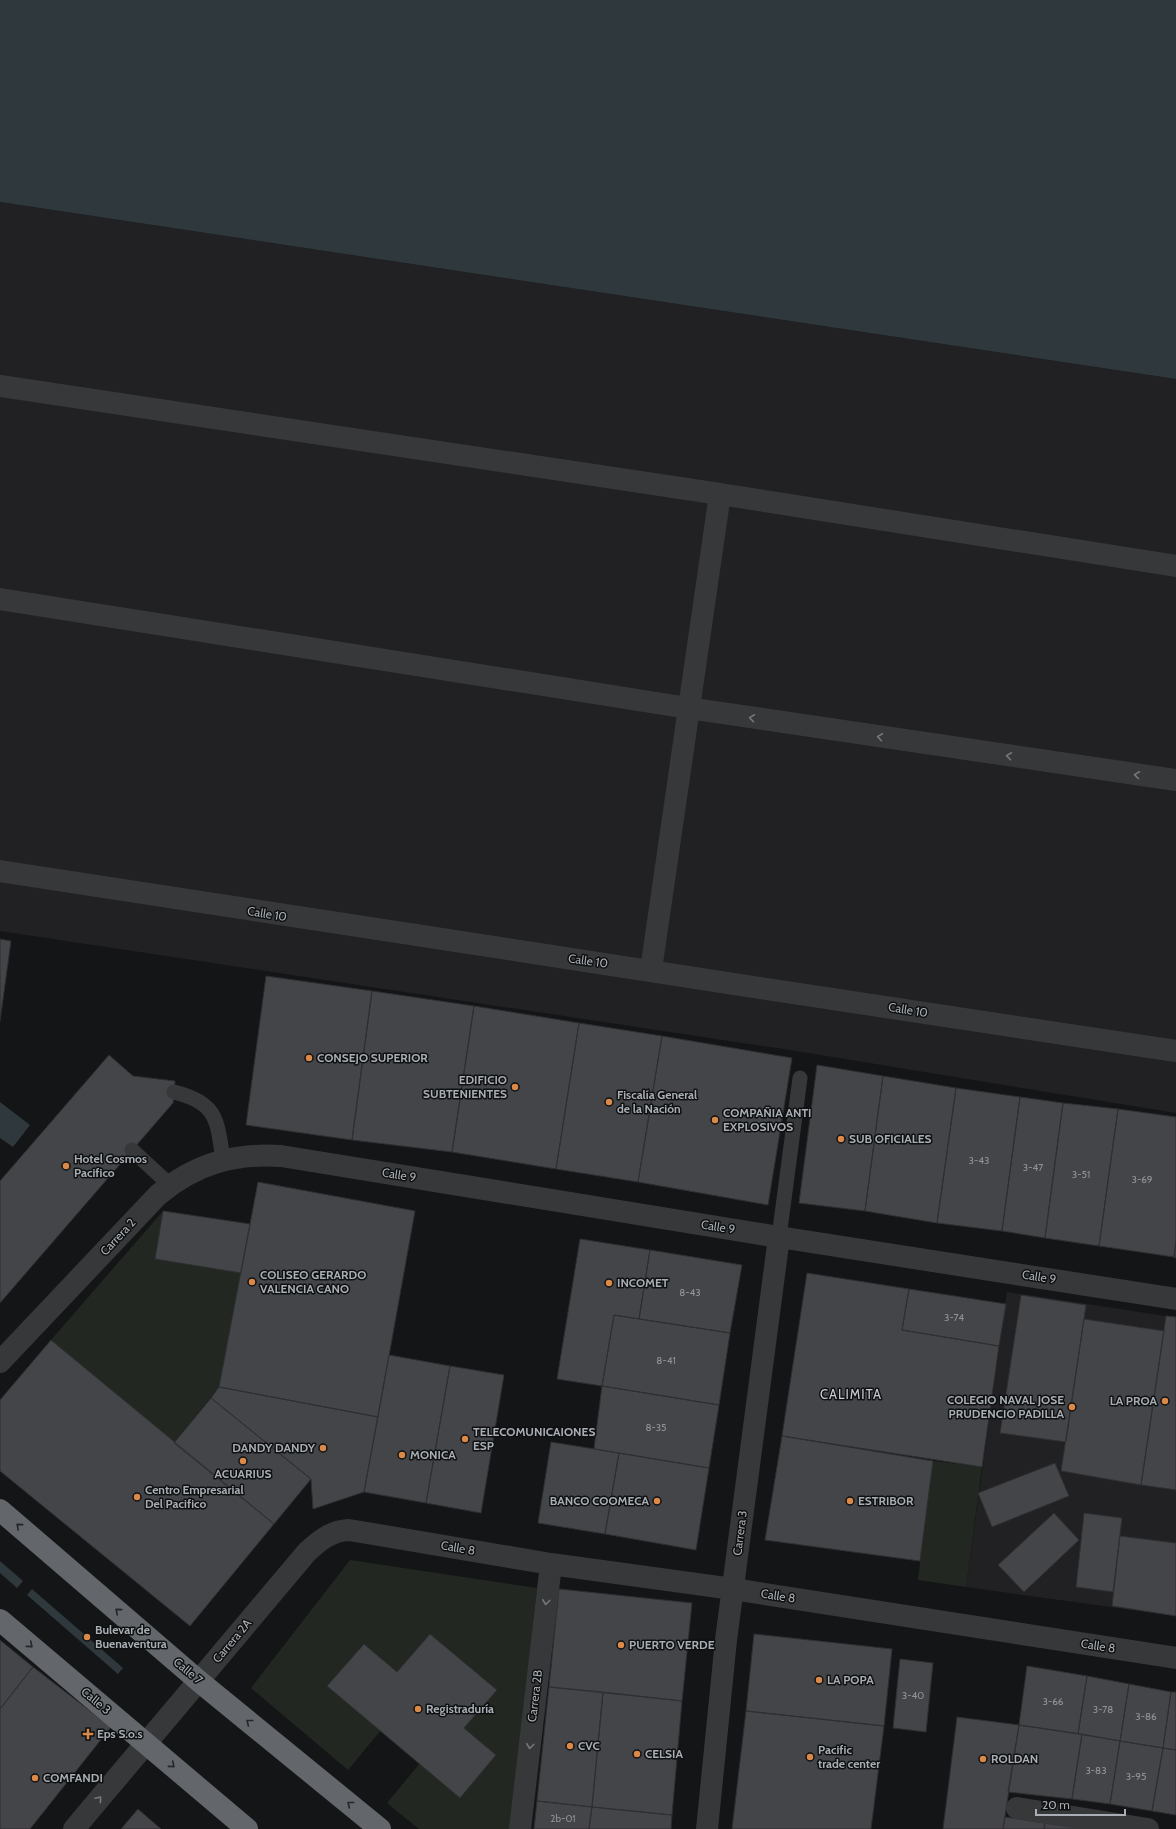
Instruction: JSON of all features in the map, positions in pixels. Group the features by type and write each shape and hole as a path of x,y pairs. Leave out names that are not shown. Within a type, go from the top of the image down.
{"highway":[{"name":"Calle 7","path":"0,1510 200,1682 380,1829"},
{"name":"Calle 3","path":"0,1620 246,1829"}],"street":[{"path":"0,386 720,494 1176,566"},
{"path":"651,970 720,494"},
{"path":"0,599 688,708 1176,780"},
{"name":"Calle 10","path":"0,871 287,917 651,970 1176,1051"},
{"name":"Calle 9","path":"261,1155 289,1157 779,1237 1176,1299"},
{"name":"Carrera 2","path":"0,1362 158,1195 170,1185 196,1170 223,1160 241,1156 261,1155"},
{"name":"Carrera 3","path":"707,1829 726,1640 779,1237"},
{"name":"Carrera 2A","path":"74,1829 146,1743 200,1682 286,1576 321,1539 333,1532 341,1530 380,1535"},
{"name":"Calle 8","path":"380,1535 551,1564 733,1589 1176,1658"},
{"name":"Carrera 2B","path":"520,1829 551,1564"},
{"path":"1017,1808 1148,1829"}],"lane":[{"path":"779,1237 800,1078"},
{"path":"174,1092 197,1100 211,1111 217,1121 223,1160"},
{"path":"132,1150 170,1185"}],"shaded area":[{"path":"0,0 1176,0 1176,379 0,202"},
{"path":"0,202 1176,379 1176,1113 796,1051 0,931"},
{"path":"0,1102 30,1125 13,1147 0,1138"},
{"name":"COLISEO GERARDO VALENCIA CANO","path":"258,1182 415,1211 389,1355 219,1387 174,1443 51,1340 163,1211 250,1224"},
{"name":"COLEGIO NAVAL JOSE PRUDENCIO PADILLA","path":"1007,1292 1166,1316 1141,1485 1176,1490 1176,1616 966,1587"},
{"path":"933,1461 982,1467 966,1587 918,1580"},
{"path":"350,1560 537,1588 510,1829 419,1829 387,1803 420,1763 496,1755 464,1728 497,1690 430,1634 397,1672 364,1644 327,1686 381,1730 348,1770 251,1688"},
{"path":"0,1561 23,1581 17,1588 0,1573"},
{"path":"32,1589 123,1668 118,1674 27,1595"}],"building":[{"path":"0,939 11,941 0,1021"},
{"name":"CONSEJO SUPERIOR","path":"266,976 372,991 352,1140 246,1125"},
{"path":"372,991 474,1006 452,1152 352,1140"},
{"name":"EDIFICIO SUBTENIENTES","path":"474,1006 579,1023 556,1169 452,1152"},
{"name":"Fiscalía General de la Nación","path":"579,1023 662,1036 638,1182 556,1169"},
{"name":"COMPAÑIA ANTI EXPLOSIVOS","path":"662,1036 792,1058 768,1205 638,1182"},
{"name":"Hotel Cosmos Pacifico","path":"109,1055 133,1076 175,1081 173,1103 0,1303 0,1181"},
{"name":"SUB OFICIALES","path":"817,1065 883,1076 865,1211 799,1203"},
{"path":"883,1076 956,1088 937,1223 865,1211"},
{"path":"956,1088 1020,1097 1002,1231 937,1223"},
{"path":"1020,1097 1063,1103 1045,1238 1002,1231"},
{"path":"1063,1103 1118,1109 1099,1246 1045,1238"},
{"path":"1118,1109 1176,1117 1176,1241 1174,1257 1099,1246"},
{"path":"258,1182 415,1211 378,1417 219,1387"},
{"path":"163,1211 250,1224 241,1273 155,1259"},
{"name":"INCOMET","path":"580,1239 650,1250 639,1319 614,1315 602,1386 557,1379"},
{"path":"1176,1241 1176,1258 1174,1257"},
{"path":"650,1250 742,1265 730,1333 639,1319"},
{"path":"807,1273 909,1289 902,1330 999,1346 982,1467 782,1436"},
{"path":"909,1289 1006,1304 999,1346 902,1330"},
{"path":"1021,1295 1086,1305 1066,1442 1000,1433"},
{"path":"614,1315 730,1333 719,1405 602,1386"},
{"name":"LA PROA","path":"1166,1316 1176,1317 1176,1490 1141,1485"},
{"path":"1084,1319 1164,1331 1141,1485 1061,1471"},
{"name":"Centro Empresarial Del Pacifico","path":"51,1340 274,1524 190,1626 0,1471 0,1400"},
{"name":"MONICA","path":"389,1355 450,1366 426,1503 364,1492"},
{"name":"TELECOMUNICAIONES ESP","path":"450,1366 504,1375 481,1513 426,1503"},
{"path":"602,1386 719,1405 709,1468 594,1449"},
{"name":"DANDY DANDY","path":"219,1387 378,1417 364,1492 313,1509 311,1479 211,1398"},
{"name":"ACUARIUS","path":"211,1398 311,1479 274,1524 174,1443"},
{"name":"ESTRIBOR","path":"782,1436 933,1461 920,1561 765,1540"},
{"path":"551,1442 619,1453 605,1534 538,1523"},
{"name":"BANCO COOMECA","path":"619,1453 709,1468 696,1550 605,1534"},
{"path":"1055,1463 1069,1496 992,1527 978,1493"},
{"path":"1054,1513 1079,1540 1024,1592 998,1565"},
{"path":"1084,1513 1122,1518 1113,1592 1076,1587"},
{"path":"1120,1536 1176,1543 1176,1616 1112,1606"},
{"name":"PUERTO VERDE","path":"559,1589 692,1603 682,1701 549,1687"},
{"name":"Registraduría","path":"430,1634 497,1690 464,1728 496,1755 460,1798 327,1686 364,1644 397,1672"},
{"name":"LA POPA","path":"754,1634 892,1649 884,1726 746,1711"},
{"path":"0,1640 33,1667 0,1709"},
{"path":"900,1659 933,1663 926,1732 893,1728"},
{"path":"1027,1666 1087,1676 1078,1734 1019,1725"},
{"name":"COMFANDI","path":"33,1667 111,1727 30,1829 0,1829 0,1709"},
{"path":"1087,1676 1129,1684 1120,1741 1078,1734"},
{"path":"1129,1684 1171,1692 1163,1748 1120,1741"},
{"name":"CVC","path":"549,1687 603,1692 592,1807 537,1801"},
{"name":"CELSIA","path":"603,1692 682,1701 672,1815 592,1807"},
{"path":"1171,1692 1176,1692 1176,1750 1163,1748"},
{"name":"Pacific trade center","path":"746,1711 884,1726 871,1829 732,1829"},
{"name":"ROLDAN","path":"957,1717 1019,1725 1003,1829 943,1829"},
{"path":"1019,1725 1082,1734 1072,1799 1008,1792"},
{"path":"1082,1734 1120,1741 1110,1804 1072,1799"},
{"path":"1120,1741 1163,1748 1152,1811 1110,1804"},
{"path":"1163,1748 1176,1750 1176,1815 1152,1811"},
{"path":"537,1801 592,1807 589,1829 534,1829"},
{"path":"592,1807 672,1815 671,1829 589,1829"},
{"path":"138,1809 161,1829 121,1829"},
{"path":"1005,1817 1045,1823 1044,1829 1003,1829"},
{"path":"1045,1823 1087,1829 1044,1829"}],"place":[{"name":"CONSEJO SUPERIOR","path":"309,1058"},
{"name":"EDIFICIO SUBTENIENTES","path":"515,1087"},
{"name":"Fiscalía General de la Nación","path":"609,1102"},
{"name":"COMPAÑIA ANTI EXPLOSIVOS","path":"715,1120"},
{"name":"SUB OFICIALES","path":"841,1139"},
{"name":"Hotel Cosmos Pacifico","path":"66,1166"},
{"name":"COLISEO GERARDO VALENCIA CANO","path":"252,1282"},
{"name":"INCOMET","path":"609,1283"},
{"name":"LA PROA","path":"1165,1401"},
{"name":"COLEGIO NAVAL JOSE PRUDENCIO PADILLA","path":"1072,1407"},
{"name":"TELECOMUNICAIONES ESP","path":"465,1439"},
{"name":"DANDY DANDY","path":"323,1448"},
{"name":"MONICA","path":"402,1455"},
{"name":"ACUARIUS","path":"243,1461"},
{"name":"Centro Empresarial Del Pacifico","path":"137,1497"},
{"name":"BANCO COOMECA","path":"657,1501"},
{"name":"ESTRIBOR","path":"850,1501"},
{"name":"Bulevar de Buenaventura","path":"87,1637"},
{"name":"PUERTO VERDE","path":"621,1645"},
{"name":"LA POPA","path":"819,1680"},
{"name":"Registraduría","path":"418,1709"},
{"name":"Eps S.o.s","path":"88,1734"},
{"name":"CVC","path":"570,1746"},
{"name":"CELSIA","path":"637,1754"},
{"name":"Pacific trade center","path":"810,1757"},
{"name":"ROLDAN","path":"983,1759"},
{"name":"COMFANDI","path":"35,1778"}],"district":[{"name":"CALIMITA","path":"851,1394"}]}
